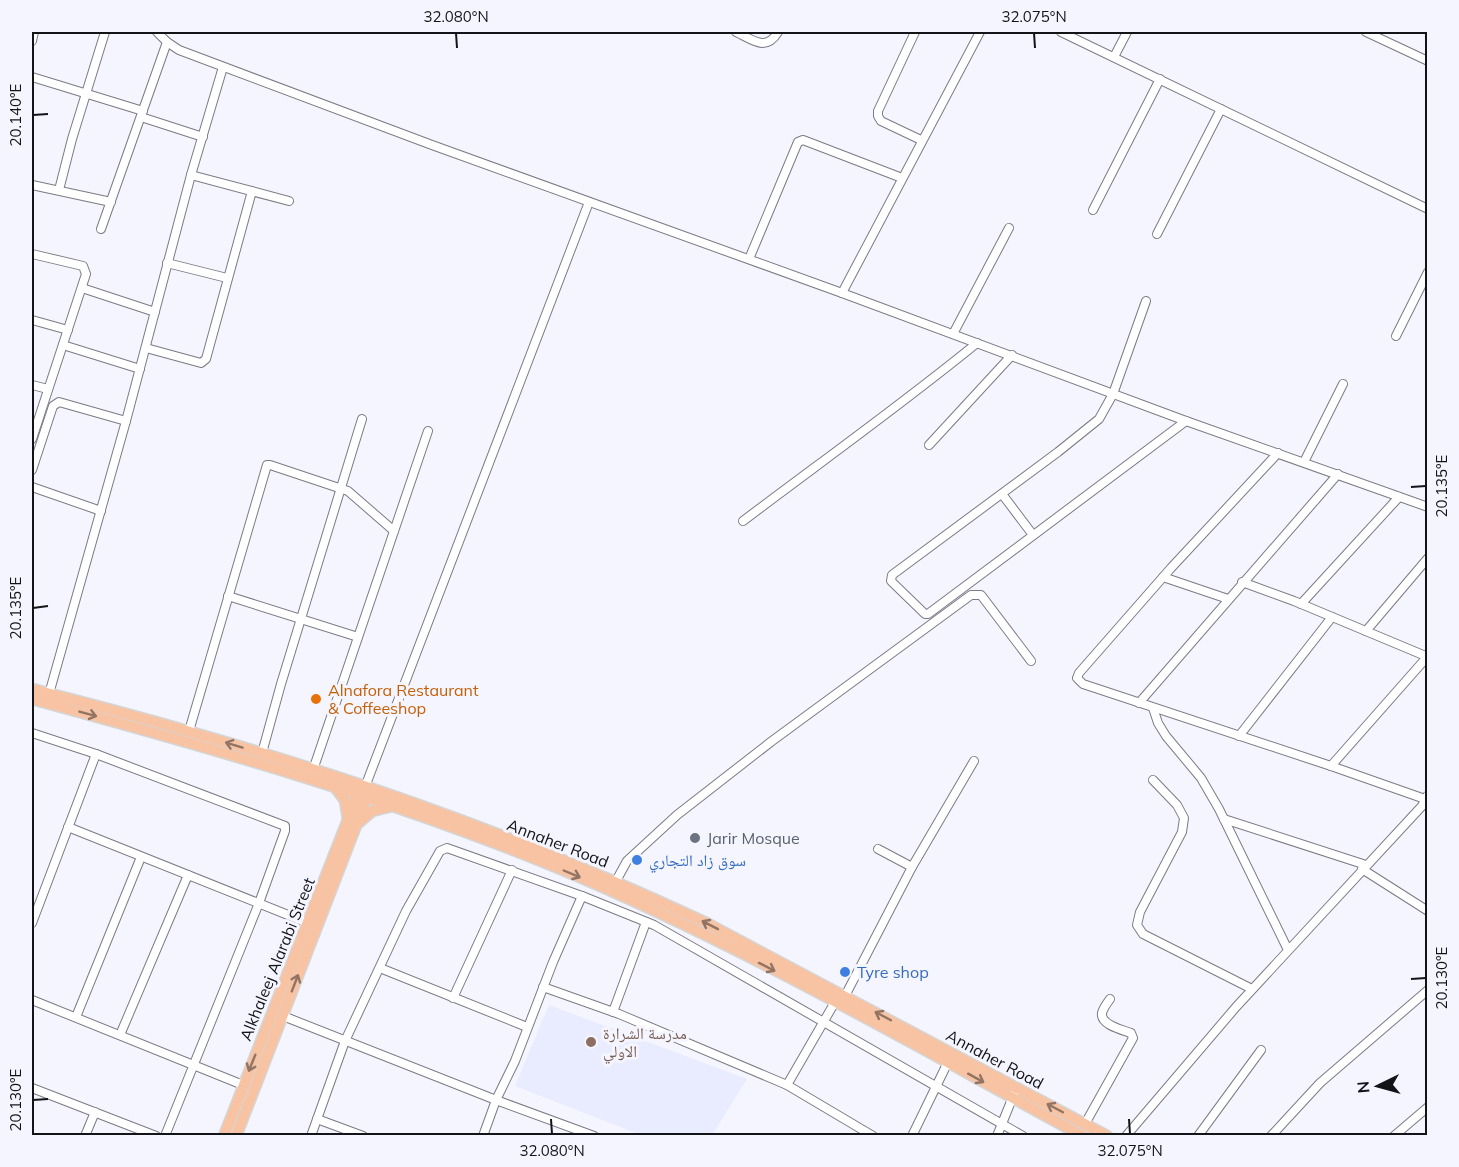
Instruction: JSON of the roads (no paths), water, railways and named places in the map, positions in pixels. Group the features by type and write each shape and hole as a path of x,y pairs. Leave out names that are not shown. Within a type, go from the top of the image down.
{"main road":[{"name":"Annaher Road","path":"32,689 189,731 313,770 393,806 554,866 676,920 840,999 1014,1093 1083,1136"},
{"name":"Annaher Road","path":"32,699 363,793 558,857 706,923 948,1062 1107,1136"},
{"path":"329,784 345,800 352,824 372,812 393,806"},
{"name":"Alkhaleej Alarabi Street","path":"236,1136 283,1016 363,793"},
{"name":"Alkhaleej Alarabi Street","path":"224,1136 308,923 352,824"}],"street":[{"path":"32,41 34,32"},
{"path":"59,190 105,32"},
{"path":"158,32 179,50 432,146 1428,507"},
{"path":"736,32 767,44 773,41 778,32"},
{"path":"915,32 878,111 878,116 881,121 921,140"},
{"path":"842,293 980,32"},
{"path":"1061,32 1428,209"},
{"path":"1114,57 1127,32"},
{"path":"1366,32 1428,61"},
{"path":"102,229 167,42"},
{"path":"49,694 223,67"},
{"path":"32,77 86,92 202,137"},
{"path":"1093,210 1160,79"},
{"path":"1157,234 1221,109"},
{"path":"749,259 798,142 803,140 902,178"},
{"path":"191,176 289,201"},
{"path":"32,185 111,202"},
{"path":"146,348 204,362 252,191"},
{"path":"363,793 590,202"},
{"path":"953,334 1009,228"},
{"path":"32,254 83,266 86,274 48,389 34,421 32,439"},
{"path":"167,263 227,278"},
{"path":"1396,336 1428,272"},
{"path":"82,288 155,312"},
{"path":"1146,301 1113,394 1099,419 892,575 891,581 926,615 1186,421"},
{"path":"32,320 68,330"},
{"path":"743,521 910,397 977,343"},
{"path":"63,345 140,369"},
{"path":"929,445 1012,355"},
{"path":"1304,462 1343,384"},
{"path":"32,385 48,389"},
{"path":"32,470 53,406 59,402 126,421"},
{"path":"262,753 300,619 362,420"},
{"path":"313,770 428,431"},
{"path":"1126,1136 1252,989 1425,803 1331,766 1083,684 1077,678 1078,673 1278,453"},
{"path":"189,731 267,465 351,493 394,531"},
{"path":"1139,703 1338,474"},
{"path":"32,487 101,511"},
{"path":"1002,494 1033,535"},
{"path":"1301,604 1399,496"},
{"path":"1366,631 1428,558"},
{"path":"1163,578 1228,599"},
{"path":"1242,582 1427,657 1331,766"},
{"path":"616,881 627,861 677,815 772,741 971,595 981,595 1031,661"},
{"path":"228,596 358,637"},
{"path":"1239,736 1332,617"},
{"path":"1153,708 1166,736 1201,778 1224,819 1288,950"},
{"path":"32,733 96,754 284,824 285,831 259,903 165,1136"},
{"path":"32,918 96,754"},
{"path":"787,1085 824,1021 840,999 912,867 974,761"},
{"path":"1153,780 1177,805 1184,818 1182,832 1140,912 1137,926 1143,934 1252,989"},
{"path":"1224,819 1364,867 1428,911"},
{"path":"68,827 308,923"},
{"path":"311,1136 345,1041 409,906 441,850 447,848 582,896 646,922 1023,1136"},
{"path":"878,849 912,867"},
{"path":"76,1017 141,857"},
{"path":"453,998 512,870"},
{"path":"120,1035 188,875"},
{"path":"483,1136 582,896"},
{"path":"613,1012 646,922"},
{"path":"380,968 527,1027"},
{"path":"543,987 613,1012 787,1085 873,1136"},
{"path":"1271,1136 1320,1083 1427,992"},
{"path":"1085,1124 1132,1038 1131,1034 1106,1023 1102,1018 1110,999"},
{"path":"32,1000 243,1085"},
{"path":"283,1016 594,1136"},
{"path":"1198,1136 1261,1050"},
{"path":"912,1136 948,1062"},
{"path":"32,1088 156,1136"},
{"path":"997,1136 1014,1093"},
{"path":"1394,1136 1428,1107"},
{"path":"85,1136 95,1112"},
{"path":"318,1119 363,1136"}],"place":[{"name":"Alnafora Restaurant & Coffeeshop","path":"316,699"},
{"name":"Jarir Mosque","path":"695,838"},
{"name":"سوق زاد التجاري","path":"637,860"},
{"name":"Tyre shop","path":"845,972"},
{"name":"مدرسة الشرارة الاولي","path":"591,1042"}]}
